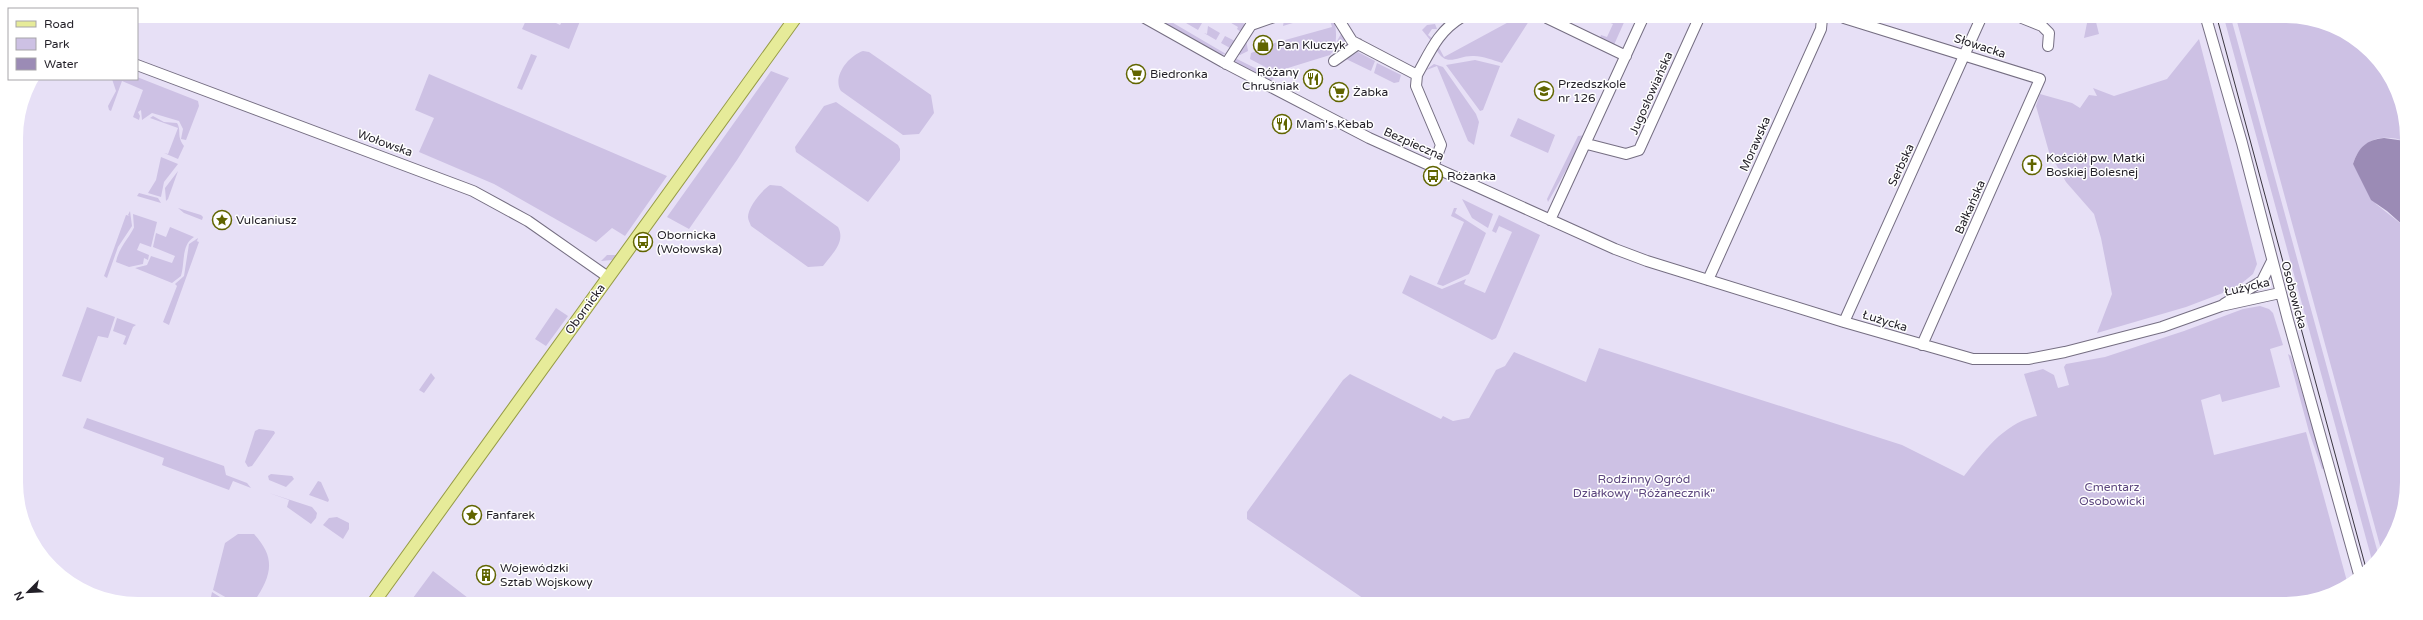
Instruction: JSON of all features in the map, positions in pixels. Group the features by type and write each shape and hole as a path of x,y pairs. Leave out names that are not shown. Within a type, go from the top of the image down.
{"main road":[{"name":"Obornicka","path":"378,597 792,23"}],"street":[{"name":"Bezpieczna","path":"1154,23 1226,64 1369,138 1550,220"},
{"path":"1226,64 1252,25 1258,23"},
{"path":"1340,23 1348,37 1358,44 1417,75"},
{"path":"1434,167 1441,145 1416,86 1417,75 1432,46 1444,30 1454,23"},
{"path":"1557,23 1626,56"},
{"path":"1550,220 1587,144 1641,23"},
{"name":"Jugosłowiańska","path":"1587,144 1626,154 1640,150 1697,23"},
{"name":"Morawska","path":"1708,280 1821,29 1822,23"},
{"name":"Słowacka","path":"1860,23 1966,55 2040,80"},
{"name":"Serbska","path":"1844,322 1966,55 1979,23"},
{"path":"2034,23 2042,26 2049,33 2048,46"},
{"name":"Osobowicka","path":"2207,23 2242,143 2280,293 2358,571"},
{"path":"1334,61 1358,44"},
{"name":"Wołowska","path":"138,65 473,191 528,221 608,277"},
{"name":"Bałkańska","path":"1922,345 2040,80"},
{"name":"Łużycka","path":"1550,220 1640,259 1844,322 1973,359 2028,359 2096,345 2162,327 2221,306 2280,293"},
{"name":"Łużycka","path":"2221,306 2262,281 2272,261"},
{"name":"Łużycka","path":"2262,281 2270,284 2280,293"}],"green space":[{"path":"525,23 556,23 560,25 561,23 579,23 569,49 522,29"},
{"path":"1161,23 1173,23 1226,54 1219,55"},
{"path":"1186,23 1202,23 1198,30"},
{"path":"1231,23 1243,23 1247,28 1242,33 1237,29 1238,27"},
{"path":"1284,23 1293,23 1283,26"},
{"path":"1331,23 1334,23 1336,42 1333,52 1330,55 1275,72 1250,59 1251,53 1265,48 1264,46 1332,27"},
{"path":"1507,23 1528,23 1502,63 1477,56 1468,56 1448,60 1440,55 1436,49 1437,44 1444,57"},
{"path":"1610,23 1624,23 1613,47 1599,40 1601,35 1607,37 1613,24"},
{"path":"2087,23 2096,23 2099,34 2084,38"},
{"path":"2225,23 2232,23 2377,550 2371,559"},
{"path":"2237,23 2293,23 2308,25 2343,38 2366,57 2385,80 2398,115 2400,140 2380,138 2373,140 2361,149 2353,164 2376,204 2400,223 2400,490 2394,519 2385,540 2380,546"},
{"path":"1435,24 1437,29 1432,29 1428,35 1433,39 1431,41 1422,30 1427,25"},
{"path":"1208,26 1220,33 1216,40 1204,33 1207,34"},
{"path":"1341,34 1349,44 1339,51 1337,41"},
{"path":"1225,36 1235,41 1230,48 1221,43"},
{"path":"1246,39 1248,51 1240,55 1236,53"},
{"path":"2199,39 2257,264 2253,274 2236,288 2186,307 2097,333 2112,294 2101,238 2094,214 2066,182 2049,152 2036,106 2040,94 2072,103 2080,108 2089,95 2097,96 2093,88 2114,96 2167,79"},
{"path":"863,51 869,52 931,95 934,113 919,134 903,135 841,91 839,80 843,68 852,57"},
{"path":"1358,52 1375,61 1371,71 1346,59"},
{"path":"531,54 537,56 522,90 517,88"},
{"path":"1233,57 1273,77 1274,79 1269,81 1233,63"},
{"path":"1475,60 1500,66 1483,110 1480,111 1446,65"},
{"path":"1377,63 1401,75 1399,82 1394,83 1374,73"},
{"path":"1434,64 1443,67 1476,114 1479,122 1474,145 1468,141 1437,66 1424,71"},
{"path":"771,71 789,78 737,160 689,229 667,217"},
{"path":"429,74 667,176 625,236 612,228 596,242 494,184 419,152 434,118 415,110"},
{"path":"138,77 198,101 199,106 186,140 181,139 183,129 179,121 152,113 142,120 141,110 138,112 140,116 139,120 133,117 143,90 122,81 111,111 109,110 108,106 116,91 112,80 138,80"},
{"path":"836,102 898,145 900,149 900,160 868,202 796,152 795,147 824,106"},
{"path":"153,116 164,122 177,123 179,129 180,139 184,146 178,159 164,153 168,154 178,128 150,118"},
{"path":"1518,118 1555,135 1548,153 1510,136"},
{"path":"1586,135 1548,202 1547,199 1578,136"},
{"path":"161,157 178,164 164,182 161,197 148,193 156,180"},
{"path":"178,171 168,199 166,201 165,188"},
{"path":"770,185 781,186 838,227 840,232 839,243 837,248 823,266 808,267 751,226 748,217 750,208"},
{"path":"139,193 158,198 161,203 137,196"},
{"path":"1462,199 1493,214 1488,228 1472,218"},
{"path":"178,208 201,215 203,217 202,220 184,213"},
{"path":"1454,208 1457,208 1455,213 1486,233 1469,274 1443,286 1437,284 1464,222 1451,216"},
{"path":"130,211 132,226 118,247 107,278 104,276 126,215 130,216 128,215"},
{"path":"133,214 157,222 151,247 140,243 137,250 149,255 148,260 144,258 143,264 129,267 116,262 120,251 134,228"},
{"path":"1499,215 1540,235 1496,338 1492,340 1402,293 1410,275 1442,289 1466,279 1464,284 1485,293 1512,232 1499,226 1496,233 1492,231"},
{"path":"170,227 194,237 190,240 185,249 181,276 172,283 135,268 147,265 151,256 172,263 175,256 153,247 156,233 166,237"},
{"path":"195,240 199,242 169,325 163,322 177,286 175,284 184,276 189,244"},
{"path":"607,255 617,255 612,260 601,261"},
{"path":"2260,306 2269,309 2273,313 2283,345 2270,349 2280,387 2222,402 2220,394 2201,400 2214,455 2306,432 2347,580 2315,593 2293,597 1361,597 1247,519 1247,512 1343,380 1350,374 1441,419 1443,416 1453,421 1469,418 1496,370 1505,366 1514,352 1586,382 1599,348 1902,445 1964,476 1987,448 2005,431 2014,425 2037,416 2024,374 2043,369 2054,375 2058,388 2069,385 2064,367 2066,364 2105,357 2184,331 2243,309"},
{"path":"87,307 115,317 108,338 98,336 81,382 62,376"},
{"path":"556,308 568,316 546,346 535,339"},
{"path":"117,318 136,325 133,327 126,345 123,344 126,336 113,331"},
{"path":"2288,354 2291,356 2325,468 2322,469 2323,472 2309,432"},
{"path":"431,373 435,378 424,393 419,390"},
{"path":"87,418 224,466 226,475 247,483 251,488 233,481 229,490 162,465 164,458 83,428"},
{"path":"259,429 274,431 275,433 252,466 248,467 245,462 255,431"},
{"path":"271,474 292,476 294,479 286,487 269,480 268,476"},
{"path":"318,481 321,482 329,500 328,502 309,495"},
{"path":"269,493 312,507 317,513 316,518 311,524 287,507 289,500"},
{"path":"337,517 349,523 349,529 343,539 323,525 329,518"},
{"path":"238,534 254,534 261,543 269,560 269,568 268,576 257,597 225,597 213,590 225,543"},
{"path":"433,571 467,597 414,597"},
{"path":"212,592 220,597 211,597"}],"water":[{"path":"2384,138 2400,140 2400,223 2371,200 2353,164 2364,145"}],"tram line":[{"path":"2218,23 2365,565"}],"place":[{"name":"Pan Kluczyk","path":"1263,45"},
{"name":"Biedronka","path":"1136,74"},
{"name":"Różany Chruśniak","path":"1313,79"},
{"name":"Przedszkole nr 126","path":"1544,91"},
{"name":"Żabka","path":"1339,92"},
{"name":"Mam's Kebab","path":"1282,124"},
{"name":"Kościół pw. Matki Boskiej Bolesnej","path":"2032,165"},
{"name":"Różanka","path":"1433,176"},
{"name":"Vulcaniusz","path":"222,220"},
{"name":"Obornicka (Wołowska)","path":"643,242"},
{"name":"Fanfarek","path":"472,515"},
{"name":"Wojewódzki Sztab Wojskowy","path":"486,575"}],"park label":[{"name":"Rodzinny Ogród Działkowy \"Różanecznik\"","path":"1644,486"},
{"name":"Cmentarz Osobowicki","path":"2112,494"}]}
